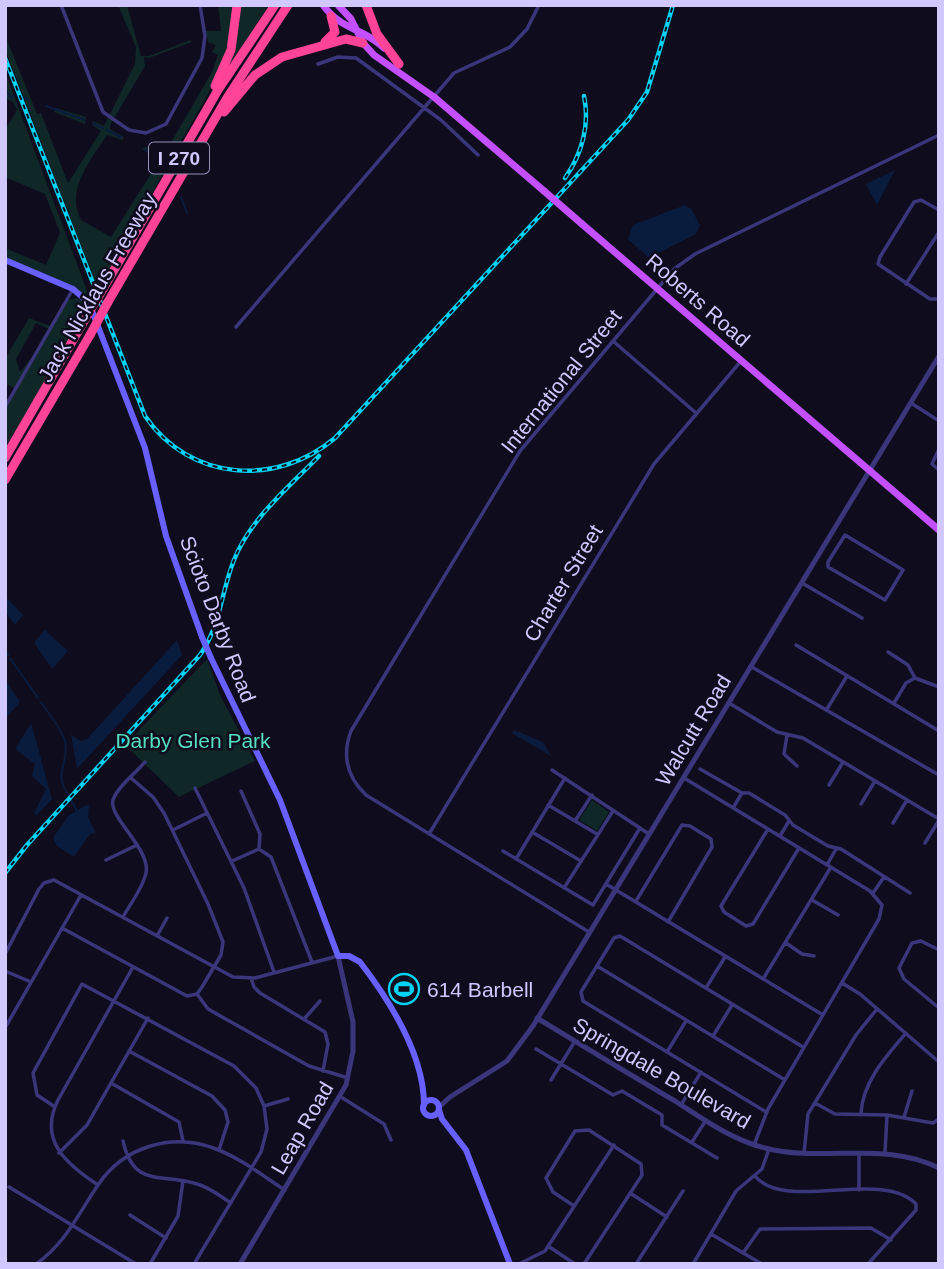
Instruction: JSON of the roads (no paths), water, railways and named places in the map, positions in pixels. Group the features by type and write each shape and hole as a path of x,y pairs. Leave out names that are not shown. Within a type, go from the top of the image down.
{"highway":[{"path":"160,190 224,69 234,38 237,5"},
{"name":"Jack Nicklaus Freeway","path":"5,458 218,90 275,5"},
{"name":"Jack Nicklaus Freeway","path":"5,480 193,156 288,5"},
{"path":"366,5 377,34 399,64"},
{"path":"321,45 335,33 331,16"},
{"path":"193,156 255,75 282,57 353,39 363,43"}],"main road":[{"name":"Roberts Road","path":"323,5 331,16 374,40 433,97 939,530"},
{"name":"Roberts Road","path":"338,5 348,15 363,43 374,55 433,97"},
{"name":"Scioto Darby Road","path":"5,260 73,289 83,295 91,309 141,434 166,536 202,637 234,712 281,800 338,956"},
{"path":"338,956 356,959 368,974 415,1053 425,1112 446,1124"},
{"path":"421,1086 437,1105 446,1124 466,1150 510,1264"},
{"path":"424,1105 437,1105"},
{"path":"431,1116 437,1105"}],"street":[{"path":"61,5 103,112 132,131 156,131 166,124 175,110 204,53 205,36 200,5"},
{"path":"236,327 433,97 461,68 499,54 514,43 529,26 539,5"},
{"path":"317,64 338,58 356,58 445,123 478,155"},
{"name":"International Street","path":"589,932 364,793 350,774 346,748 353,726 521,450 678,265 695,254 939,135"},
{"path":"938,300 906,284 878,264 912,204 918,200 939,210"},
{"path":"906,284 939,232"},
{"path":"5,407 73,289"},
{"path":"613,341 697,413"},
{"name":"Walcutt Road","path":"437,1105 508,1061 537,1018 939,356"},
{"name":"Charter Street","path":"429,834 650,470 741,361"},
{"path":"910,403 939,421"},
{"path":"939,449 932,464 939,470"},
{"path":"847,536 902,569 902,574 885,600 828,567 837,546 847,536"},
{"path":"827,540 837,546"},
{"path":"801,582 862,618"},
{"path":"796,645 939,731"},
{"path":"888,652 908,665 915,678 939,687"},
{"path":"750,666 939,775"},
{"path":"827,709 847,676"},
{"path":"894,704 906,683 915,678"},
{"path":"729,703 787,735 803,738 939,819 925,842"},
{"path":"787,735 784,754 797,766"},
{"path":"123,917 147,872 126,825 113,808 115,796 145,762"},
{"path":"829,785 843,762"},
{"path":"700,769 742,793 749,793 789,821 836,849 841,849 910,893"},
{"path":"552,770 649,834"},
{"path":"131,778 153,797 173,830 223,942 221,955 197,993"},
{"path":"516,859 565,778"},
{"path":"684,778 873,893 881,902 880,919 766,1112 754,1145"},
{"path":"861,804 875,781"},
{"path":"195,789 232,861 274,972"},
{"path":"241,791 260,834 259,849"},
{"path":"733,808 742,793"},
{"path":"575,821 592,795"},
{"path":"893,823 907,800"},
{"path":"548,804 597,834"},
{"path":"564,888 613,811"},
{"path":"173,830 207,813"},
{"path":"779,836 789,821"},
{"path":"636,902 685,824 711,839 713,845 668,922"},
{"path":"503,850 593,904 640,828"},
{"path":"768,829 721,906 724,912 746,926 753,924 799,848"},
{"path":"532,832 581,861"},
{"path":"106,860 136,845"},
{"path":"232,861 259,849 268,853 274,861 312,962"},
{"path":"763,979 812,900 836,849"},
{"path":"873,893 884,877"},
{"path":"5,954 44,883 58,880 233,977 251,978 338,956"},
{"path":"606,884 822,1015"},
{"path":"5,1028 81,895"},
{"path":"812,900 838,915"},
{"path":"157,936 167,918"},
{"path":"62,928 180,994 197,993"},
{"path":"766,1112 583,1002 581,992 617,936 804,1048"},
{"path":"939,950 917,941 905,954 899,968 900,974 939,1008"},
{"path":"786,943 808,956 814,956"},
{"name":"Leap Road","path":"240,1264 341,1097 348,1078 353,1051 353,1022 338,956"},
{"path":"706,988 725,956"},
{"path":"597,966 785,1080"},
{"path":"98,1185 74,1170 59,1153 51,1132 55,1107 133,967"},
{"path":"5,971 31,982"},
{"path":"251,978 260,993 322,1028 328,1039 323,1071"},
{"path":"842,983 939,1062"},
{"path":"55,1107 37,1095 33,1073 82,984 234,1066 256,1088 264,1106 265,1141 252,1170 194,1264"},
{"path":"197,993 208,1009 323,1071 348,1078"},
{"path":"305,1018 320,1000"},
{"path":"713,1036 732,1004"},
{"path":"804,1153 805,1124 815,1103 856,1035 877,1009"},
{"path":"59,1153 83,1130 148,1018"},
{"name":"Springdale Boulevard","path":"537,1018 706,1120 754,1145 804,1153 885,1152 920,1159 939,1168"},
{"path":"667,1052 686,1020"},
{"path":"861,1114 864,1092 883,1060 906,1033"},
{"path":"551,1080 575,1041"},
{"path":"536,1049 613,1095 622,1091 652,1109 663,1116 662,1125 717,1158"},
{"path":"129,1051 219,1102 228,1122 219,1150"},
{"path":"681,1105 701,1073"},
{"path":"111,1083 179,1122 183,1141"},
{"path":"904,1116 912,1091"},
{"path":"341,1097 384,1124 391,1140"},
{"path":"264,1106 288,1099"},
{"path":"815,1103 835,1114 904,1116 933,1124 939,1119"},
{"path":"885,1152 887,1115"},
{"path":"692,1143 706,1120"},
{"path":"574,1206 553,1192 546,1178 572,1134 580,1128 589,1130 639,1161 642,1175 584,1264"},
{"path":"123,1141 128,1155 140,1172 150,1178 203,1186 231,1203"},
{"path":"36,1264 58,1247 98,1185 128,1155 161,1143 183,1141 219,1150 285,1190"},
{"path":"519,1264 541,1255 614,1145"},
{"path":"693,1264 736,1191 755,1177 766,1161 769,1149"},
{"path":"859,1153 859,1190"},
{"path":"755,1177 772,1188 899,1192 917,1206 868,1264"},
{"path":"150,1264 178,1216 183,1181"},
{"path":"9,1186 136,1264"},
{"path":"636,1264 683,1191"},
{"path":"630,1193 667,1217"},
{"path":"130,1215 166,1238"},
{"path":"743,1253 760,1229 871,1228 891,1240"},
{"path":"711,1234 762,1264"},
{"path":"548,1246 575,1264"}],"water":[{"path":"895,170 877,205 866,184"},
{"path":"685,205 691,209 700,225 696,234 649,258 628,239 633,225"},
{"path":"5,596 23,615 15,625 5,611"},
{"path":"45,630 68,651 52,669 34,642"},
{"path":"177,640 182,655 77,769 71,734 80,741 87,739"},
{"path":"5,679 20,702 7,717 5,717"},
{"path":"31,723 52,799 37,815 34,813 46,789 32,776 35,764 15,749"},
{"path":"514,730 543,742 551,756 512,733"},
{"path":"86,805 89,806 88,817 96,833 90,834 74,857 57,846 53,838 68,816"}],"waterway":[{"path":"5,89 12,98"},
{"path":"22,97 28,99"},
{"path":"46,106 85,120"},
{"path":"94,124 103,128"},
{"path":"107,130 121,137"},
{"path":"144,149 164,163"},
{"path":"181,197 187,213"},
{"path":"5,650 8,655"},
{"path":"10,658 38,698"},
{"path":"41,702 65,741 62,781 69,796"},
{"path":"71,800 77,811"}],"railway":[{"path":"5,58 145,416 164,438 186,454 210,465 235,470 261,470 287,465 312,454 335,438 628,120 647,92 673,5"},
{"path":"565,178 583,139 586,118 584,96"},
{"path":"5,873 27,845 200,655 217,620 230,572 241,545 271,504 319,456"}],"place":[{"name":"614 Barbell","path":"404,989"}],"park label":[{"name":"Darby Glen Park","path":"193,740"}]}
